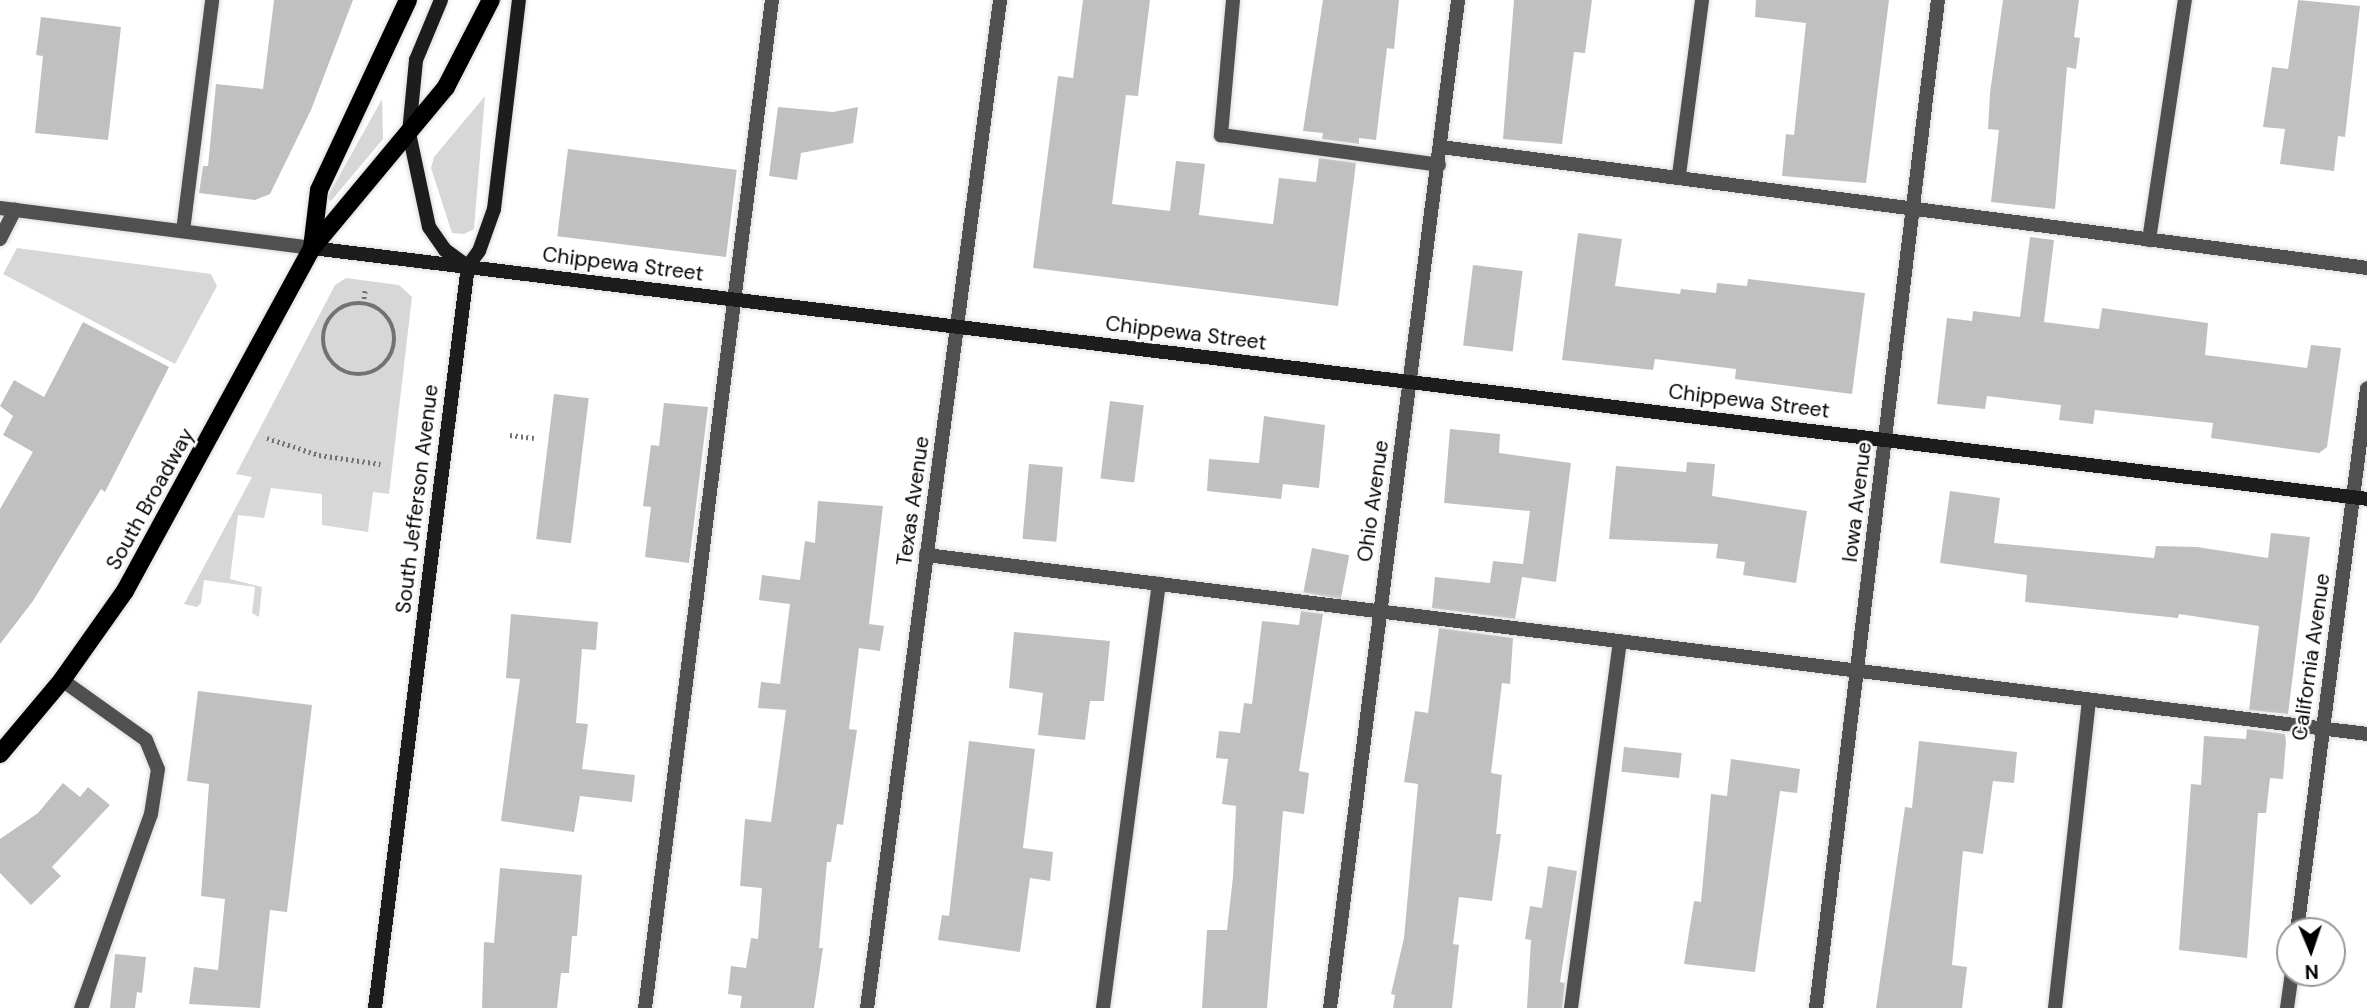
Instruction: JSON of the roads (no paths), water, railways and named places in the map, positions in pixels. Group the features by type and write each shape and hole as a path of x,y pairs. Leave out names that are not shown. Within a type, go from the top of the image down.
{"main road":[{"name":"South Broadway","path":"312,248 319,190 408,0"},
{"path":"441,0 416,60 409,133 429,227 446,250 468,266"},
{"name":"South Broadway","path":"0,754 62,680 141,568 312,248 409,133 464,59 491,0"},
{"name":"South Jefferson Avenue","path":"375,1008 468,266 479,251 494,209 519,0"},
{"name":"Chippewa Street","path":"312,248 2360,499"}],"street":[{"path":"183,231 212,0"},
{"path":"645,1008 772,0"},
{"name":"Texas Avenue","path":"867,1008 926,555 960,326 1000,0"},
{"path":"1233,0 1221,135 1438,165"},
{"name":"Ohio Avenue","path":"1330,1008 1458,0"},
{"path":"1679,175 1702,0"},
{"name":"Iowa Avenue","path":"1816,1008 1938,0"},
{"path":"2149,240 2185,0"},
{"path":"1441,147 1679,175 2367,268"},
{"path":"0,239 8,209"},
{"name":"Chippewa Street","path":"8,209 312,248"},
{"name":"California Avenue","path":"2299,917 2323,729 2360,499 2367,389"},
{"path":"926,555 1857,673 2367,734"},
{"path":"1103,1008 1159,584"},
{"path":"1571,1008 1619,641"},
{"path":"62,680 146,740 158,769 151,814 81,1008"},
{"path":"2055,1008 2090,700"},
{"path":"2287,1008 2290,987"}]}
